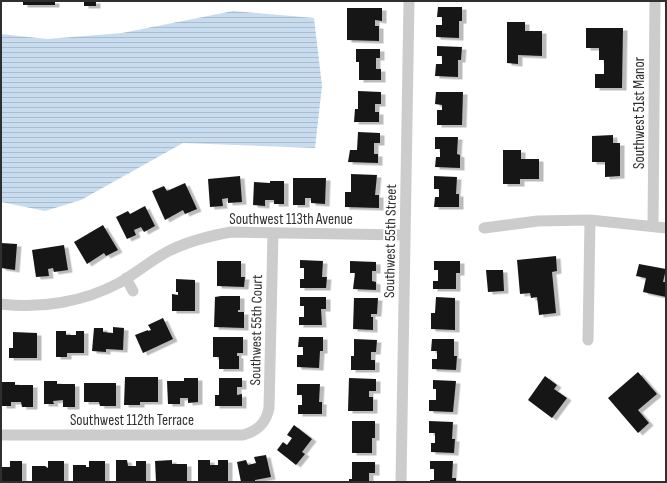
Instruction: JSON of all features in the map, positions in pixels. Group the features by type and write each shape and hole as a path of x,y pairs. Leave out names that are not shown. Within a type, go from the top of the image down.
{"street":[{"name":"Southwest 55th Street","path":"401,482 409,1"},
{"name":"Southwest 51st Manor","path":"653,226 655,1"},
{"path":"588,340 590,220"},
{"path":"484,228 538,221 590,220 666,228"},
{"name":"Southwest 113th Avenue","path":"1,304 14,306 55,304 100,292 126,278 165,253 199,239 231,232 404,236"},
{"name":"Southwest 55th Court","path":"261,426 265,420 269,408 273,234"},
{"path":"126,278 133,291"},
{"name":"Southwest 112th Terrace","path":"1,435 243,435 255,431 261,426"}],"water":[{"path":"233,11 314,18 322,86 315,148 183,143 81,200 45,211 1,202 1,34 47,39 122,33"}],"building":[{"path":"23,1 55,1 55,5 23,5"},
{"path":"84,1 96,1 96,6 84,6"},
{"path":"438,7 462,7 462,21 459,21 459,38 436,37 436,25 442,25 442,17 437,17"},
{"path":"347,8 382,8 382,21 375,20 375,26 379,26 379,41 347,40"},
{"path":"507,22 525,22 525,31 542,31 542,56 518,55 518,64 507,63"},
{"path":"586,28 623,28 622,88 595,88 595,74 604,74 604,60 599,60 599,48 586,48"},
{"path":"437,46 462,47 461,60 458,60 458,77 435,76 436,64 442,64 442,56 437,56"},
{"path":"356,49 380,49 380,58 376,58 376,69 381,69 381,80 359,80 359,62 356,62"},
{"path":"358,91 381,92 381,104 375,104 375,112 379,112 379,122 354,122 355,109 358,109"},
{"path":"436,92 463,92 462,125 437,125 437,110 442,110 442,105 435,104"},
{"path":"358,132 380,133 380,143 374,143 374,154 378,154 378,163 348,162 350,150 357,150"},
{"path":"613,135 613,143 620,143 620,176 605,177 605,162 592,162 592,136"},
{"path":"435,137 458,137 457,154 460,155 460,168 435,167 436,157 440,157 440,149 435,149"},
{"path":"503,150 521,150 521,159 539,159 539,179 520,179 520,184 503,184"},
{"path":"351,174 377,175 375,195 379,195 379,208 345,207 345,192 351,192"},
{"path":"240,176 242,202 228,203 228,198 222,199 223,206 210,207 208,179"},
{"path":"434,176 457,177 456,194 459,194 459,207 434,207 435,197 439,197 439,189 434,189"},
{"path":"293,178 326,178 325,204 311,203 311,198 305,198 305,205 293,205"},
{"path":"270,181 284,181 284,204 274,204 274,200 265,200 265,206 253,205 254,182 270,183"},
{"path":"185,183 197,209 185,214 183,210 165,220 152,191 164,186 167,191"},
{"path":"145,206 155,226 144,232 141,227 134,230 136,235 127,239 116,217 128,211 130,214"},
{"path":"103,225 118,250 106,256 104,253 87,264 74,242"},
{"path":"1,243 17,244 15,270 1,268"},
{"path":"64,245 68,270 54,272 53,268 48,269 49,276 36,277 32,250"},
{"path":"556,256 557,271 552,272 556,313 539,315 537,297 531,298 530,293 520,294 517,260"},
{"path":"300,260 323,261 322,277 327,277 326,288 300,288 300,279 304,279 304,268 300,268"},
{"path":"217,261 241,261 241,277 245,277 244,287 217,286"},
{"path":"350,261 376,262 376,271 372,271 372,281 376,282 376,290 353,289 355,273 350,273"},
{"path":"434,261 460,261 460,273 456,273 456,289 433,289 433,281 438,281 438,270 434,270"},
{"path":"639,264 666,269 663,282 666,282 666,297 643,292 646,278 636,276"},
{"path":"486,270 503,270 504,291 488,292"},
{"path":"176,279 195,280 195,311 172,311 172,294 178,295 178,292 176,292"},
{"path":"240,296 240,310 238,310 238,312 244,312 244,328 214,327 215,297"},
{"path":"300,297 326,297 326,309 321,309 322,325 299,325 299,317 304,317 304,306 300,306"},
{"path":"436,297 455,298 455,330 431,329 431,313 435,313"},
{"path":"354,298 378,298 377,314 371,314 371,317 373,317 373,330 353,329"},
{"path":"163,318 173,339 143,353 135,335 151,330 148,325"},
{"path":"113,327 124,328 123,350 106,349 106,352 92,351 94,328 103,328 103,332 113,333"},
{"path":"56,331 66,331 66,335 76,335 76,331 84,331 84,353 67,353 67,357 56,357"},
{"path":"13,332 37,333 37,358 9,358 9,348 13,348"},
{"path":"213,337 243,337 243,353 237,353 237,356 239,356 239,369 219,369 219,357 213,357"},
{"path":"299,337 323,337 323,351 320,351 319,368 297,367 297,355 303,355 303,347 298,347"},
{"path":"354,339 377,340 376,352 371,352 371,360 375,360 375,370 351,370 351,356 354,356"},
{"path":"432,339 454,339 454,356 457,356 456,370 432,369 432,359 437,359 437,351 431,351"},
{"path":"638,372 657,394 638,410 649,423 638,433 608,398"},
{"path":"545,376 557,385 554,389 567,398 552,418 528,400"},
{"path":"125,377 158,377 158,402 140,402 140,405 124,405"},
{"path":"184,378 198,378 198,402 188,403 188,398 180,398 180,404 168,404 167,381 184,381"},
{"path":"219,378 242,378 242,387 237,387 237,395 242,394 242,406 215,406 215,395 219,395"},
{"path":"349,378 376,379 376,391 369,391 369,397 373,397 373,411 348,411"},
{"path":"433,380 456,381 453,412 429,411 429,400 436,400 436,389 433,389"},
{"path":"44,381 57,381 57,384 75,384 75,407 63,407 63,400 53,401 54,404 44,404"},
{"path":"2,382 15,382 15,385 33,385 33,407 22,407 21,402 11,402 11,406 2,406"},
{"path":"84,383 116,383 116,406 100,406 99,402 84,402"},
{"path":"297,384 320,384 319,402 322,402 322,414 298,414 298,405 302,405 302,395 297,395"},
{"path":"352,421 375,421 375,438 372,438 372,453 352,453"},
{"path":"429,421 453,422 452,439 455,439 454,453 431,452 431,443 435,443 435,433 429,433"},
{"path":"294,425 312,439 302,452 305,454 296,465 277,450 283,442 287,445 292,438 287,435"},
{"path":"266,455 271,477 255,480 255,482 241,482 237,462 246,460 248,465 256,463 254,457"},
{"path":"116,460 127,460 128,466 136,466 136,461 146,461 146,482 116,482"},
{"path":"172,460 172,464 187,464 187,482 156,482 155,461"},
{"path":"198,460 210,460 210,465 218,465 218,460 228,460 228,482 198,482"},
{"path":"10,461 22,461 22,482 1,482 1,467 10,467"},
{"path":"48,461 64,461 64,482 32,482 32,466 45,466 48,468"},
{"path":"89,461 105,461 105,482 73,482 73,465 86,465 86,467 89,467"},
{"path":"430,461 453,461 452,478 456,478 456,482 430,482 430,480 434,480 434,469 430,469"},
{"path":"352,462 375,462 375,473 369,473 369,482 349,482 349,479 352,479"}]}
